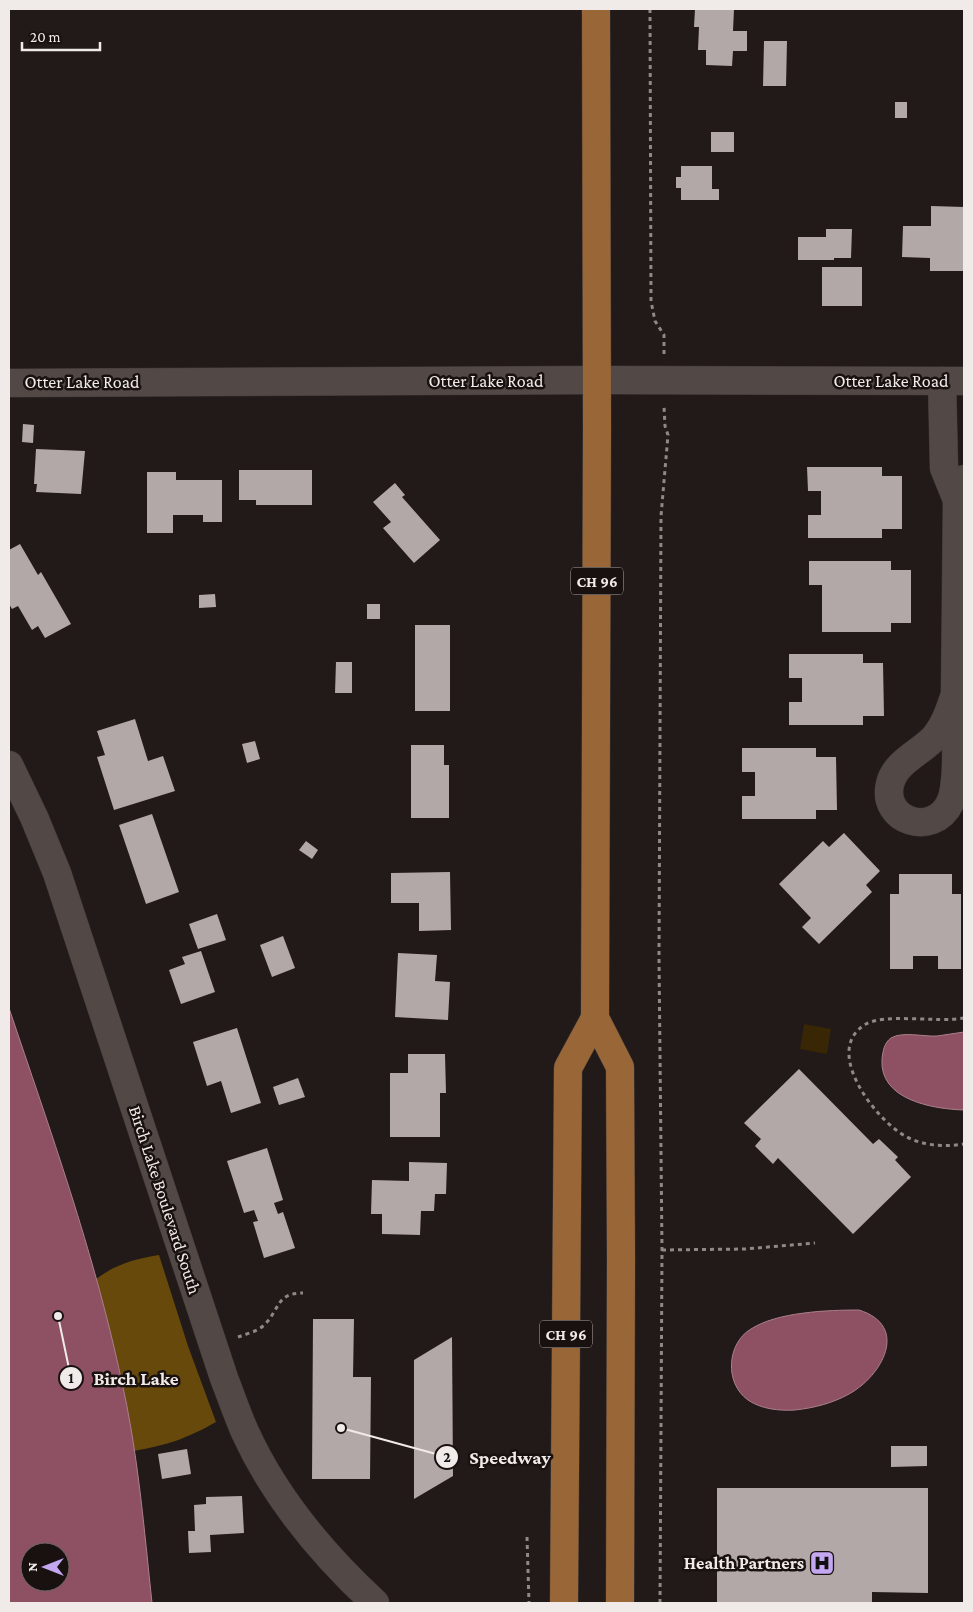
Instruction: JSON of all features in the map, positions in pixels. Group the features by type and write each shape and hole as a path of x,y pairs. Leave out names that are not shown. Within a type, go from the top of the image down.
{"main road":[{"name":"CH 96","path":"596,9 595,1018 620,1067 620,1603"},
{"name":"CH 96","path":"564,1603 568,1068 595,1018"}],"street":[{"name":"Otter Lake Road","path":"9,382 953,381"},
{"path":"953,381 944,468 960,490 955,694"},
{"name":"Birch Lake Boulevard South","path":"9,765 34,816 57,873 224,1378 244,1431 271,1480 293,1512 348,1577 376,1603"}],"path":[{"path":"650,9 651,302 655,322 664,335 664,426 668,435 661,516 659,966 662,1250 660,1603"},
{"path":"964,1018 870,1022 856,1032 850,1052 851,1066 862,1092 877,1112 895,1129 906,1137 929,1144 948,1146 964,1144"},
{"path":"662,1250 745,1249 815,1243"},
{"path":"213,1344 261,1328 270,1319 285,1296 292,1293 303,1293"},
{"path":"527,1537 529,1603"}],"shaded area":[{"path":"9,1008 85,1238 110,1331 132,1434 152,1603 9,1603"},
{"path":"804,1024 831,1029 827,1054 800,1049"},
{"path":"964,1032 964,1110 938,1107 910,1100 898,1093 889,1084 883,1073 882,1059 885,1045 891,1038 901,1035 937,1036"},
{"path":"159,1255 188,1346 216,1422 176,1441 134,1451 122,1380 96,1279 111,1269 126,1263"},
{"path":"859,1310 875,1317 884,1327 887,1339 886,1351 880,1364 872,1376 861,1386 849,1394 830,1402 795,1410 777,1410 764,1407 753,1403 740,1393 732,1374 733,1353 743,1335 751,1329 774,1319 803,1313"}],"building":[{"path":"695,9 734,9 733,31 747,31 747,51 733,51 732,66 706,65 706,50 698,50 699,27 694,27"},
{"path":"764,41 787,41 786,86 763,86"},
{"path":"895,102 907,102 907,118 895,118"},
{"path":"711,132 734,132 734,152 711,152"},
{"path":"681,166 712,166 712,189 719,189 719,200 681,200 681,188 676,188 676,177 681,177"},
{"path":"931,206 964,207 964,271 930,271 930,258 902,257 903,226 931,226"},
{"path":"826,229 852,229 851,258 798,260 798,237 826,237"},
{"path":"822,267 862,267 862,306 822,306"},
{"path":"23,424 34,425 33,443 22,442"},
{"path":"36,449 85,451 81,494 36,492 37,484 34,484"},
{"path":"807,467 882,467 882,476 902,476 902,529 882,529 882,538 808,538 808,515 821,515 821,491 808,491"},
{"path":"239,470 312,470 312,505 256,505 256,500 239,500"},
{"path":"147,472 176,472 176,480 222,480 222,522 203,522 203,515 173,515 173,533 147,533"},
{"path":"395,483 405,495 402,497 440,540 414,563 383,528 391,522 373,502"},
{"path":"20,544 38,575 41,572 71,624 45,638 38,626 32,630 18,606 12,609 9,604 9,550"},
{"path":"809,561 891,561 891,570 911,570 911,623 891,623 891,632 822,632 822,585 809,585"},
{"path":"215,594 216,607 199,608 199,595"},
{"path":"367,604 380,604 380,619 367,619"},
{"path":"415,625 450,625 450,711 415,711"},
{"path":"789,654 863,654 863,663 883,663 884,716 863,716 863,725 789,725 789,702 802,702 802,678 789,678"},
{"path":"336,662 352,662 352,693 335,693"},
{"path":"135,719 148,761 163,756 175,791 114,810 97,757 105,755 97,731"},
{"path":"255,741 260,759 247,763 242,744"},
{"path":"411,745 444,745 444,765 449,765 449,818 411,818"},
{"path":"742,748 816,748 816,757 836,757 837,810 816,810 816,819 742,819 742,796 755,796 755,772 742,772"},
{"path":"152,814 179,892 146,904 119,825"},
{"path":"844,833 880,871 866,885 872,892 819,944 802,927 811,918 779,884 823,841 829,847"},
{"path":"306,841 318,850 312,859 299,850"},
{"path":"450,872 451,930 419,931 419,903 391,903 391,873"},
{"path":"899,874 952,874 952,894 961,894 961,969 938,969 938,956 913,956 913,969 890,969 890,894 899,894"},
{"path":"217,914 226,940 198,949 189,924"},
{"path":"283,936 295,968 272,977 260,945"},
{"path":"201,951 215,992 181,1004 169,970 185,964 182,957"},
{"path":"398,953 437,955 435,981 450,982 448,1020 395,1017"},
{"path":"237,1028 261,1103 231,1113 221,1081 207,1086 193,1042"},
{"path":"408,1054 445,1054 446,1093 440,1093 440,1137 390,1137 390,1073 408,1073"},
{"path":"799,1069 873,1144 879,1139 898,1157 895,1160 911,1177 853,1234 778,1158 773,1164 755,1146 761,1139 744,1123"},
{"path":"298,1078 305,1097 279,1105 273,1087"},
{"path":"267,1148 283,1200 274,1203 278,1214 283,1212 295,1248 264,1258 253,1222 258,1221 254,1210 244,1213 227,1161"},
{"path":"409,1162 447,1163 446,1194 435,1194 434,1211 421,1211 420,1235 382,1234 382,1214 371,1214 372,1180 409,1181"},
{"path":"313,1319 354,1319 353,1377 371,1377 370,1479 312,1479"},
{"path":"452,1337 453,1476 414,1499 414,1360"},
{"path":"891,1446 927,1446 927,1466 891,1467"},
{"path":"187,1449 191,1474 162,1479 158,1454"},
{"name":"Health Partners","path":"717,1488 928,1488 928,1593 872,1592 872,1603 717,1603"},
{"path":"242,1496 244,1533 210,1535 211,1552 189,1553 188,1531 195,1531 194,1505 206,1504 206,1497"}],"place":[{"name":"Birch Lake","path":"58,1316"},
{"name":"Speedway","path":"341,1428"},
{"name":"Health Partners","path":"822,1563"}]}
